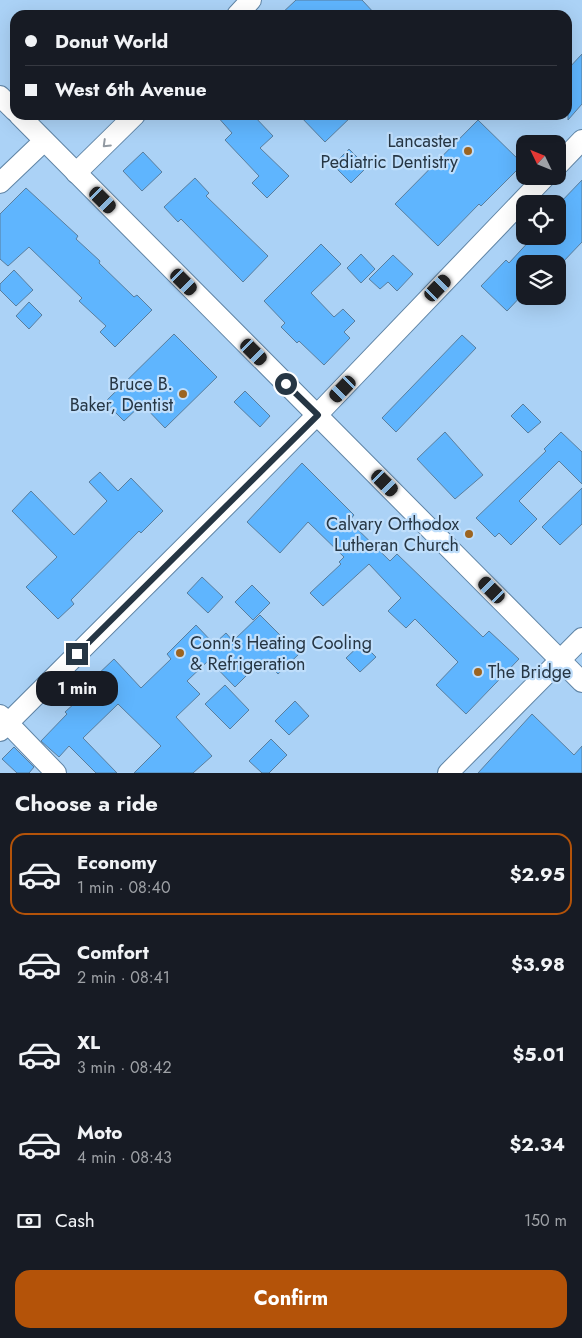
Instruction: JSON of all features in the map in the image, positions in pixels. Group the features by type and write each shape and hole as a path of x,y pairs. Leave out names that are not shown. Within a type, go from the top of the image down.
{"street":[{"path":"241,10 252,0"},
{"path":"0,96 10,106"},
{"path":"24,120 582,682"},
{"path":"76,172 130,120"},
{"path":"566,157 582,140"},
{"path":"0,183 44,141"},
{"path":"56,773 3,723 318,415 537,185"},
{"path":"448,773 582,638"}],"building":[{"path":"296,0 362,0 371,10 285,10"},
{"path":"582,54 582,104 572,115 572,65"},
{"path":"220,120 258,120 273,136 260,148 289,176 267,198 252,183 259,176 225,140 232,133"},
{"path":"304,120 348,120 325,142"},
{"path":"478,120 516,157 516,171 481,206 479,204 438,246 395,204"},
{"path":"349,149 367,167 351,183 333,165"},
{"path":"143,152 162,172 142,191 123,171"},
{"path":"195,178 209,193 206,196 268,256 243,282 181,219 178,222 164,207"},
{"path":"582,180 582,242 566,259 566,255 516,255 526,245 566,245 566,197"},
{"path":"26,188 78,236 76,239 134,297 137,295 152,310 115,347 100,332 106,326 79,301 82,298 29,247 8,266 0,259 0,214"},
{"path":"321,244 341,264 311,293 334,317 343,309 355,321 344,332 350,338 324,365 281,327 285,323 264,301"},
{"path":"361,254 375,269 361,283 347,268"},
{"path":"393,255 413,274 397,291 388,282 380,289 369,279"},
{"path":"516,255 516,302 507,311 481,286 506,260 509,263"},
{"path":"14,270 33,290 16,306 0,290 0,284"},
{"path":"29,302 42,315 29,329 16,316"},
{"path":"174,334 217,377 165,428 142,404 124,421 105,402"},
{"path":"462,335 476,348 396,432 382,418"},
{"path":"245,391 270,416 260,427 234,402"},
{"path":"523,404 541,422 528,433 511,416"},
{"path":"445,432 483,475 455,499 417,459"},
{"path":"561,432 582,452 582,484 559,461 519,501 537,519 511,545 499,533 495,537 476,518 546,451 544,449"},
{"path":"302,463 354,515 349,521 390,561 397,554 483,637 489,631 519,659 466,714 436,685 458,662 415,619 406,628 388,611 401,598 369,564 323,606 310,593 341,564 339,562 344,557 308,522 280,553 247,522"},
{"path":"100,472 118,491 131,478 163,511 141,533 139,531 71,600 74,604 58,619 26,587 57,557 12,511 31,491 74,535 107,501 89,482"},
{"path":"582,488 582,524 560,545 542,527"},
{"path":"202,577 223,597 208,613 187,593"},
{"path":"252,585 270,603 253,620 235,602"},
{"path":"260,615 299,654 278,674 263,659 235,687 209,660 187,681 200,694 176,717 212,756 193,773 134,773 161,746 118,704 83,738 117,773 96,773 69,746 59,757 41,741 67,714 65,712 98,682 94,678 114,659 141,688 171,659 167,654 196,625 214,644 226,633 233,641"},
{"path":"362,643 376,657 360,672 346,658"},
{"path":"225,685 249,710 230,729 205,704"},
{"path":"295,701 309,716 289,735 275,721"},
{"path":"532,714 574,755 582,746 582,773 478,773"},
{"path":"271,739 287,755 269,773 262,773 249,761"},
{"path":"14,747 34,767 29,773 17,773 2,759"}],"place":[{"name":"Lancaster Pediatric Dentistry","path":"468,151"},
{"name":"Bruce B. Baker, Dentist","path":"183,394"},
{"name":"Calvary Orthodox Lutheran Church","path":"469,534"},
{"name":"Conn's Heating Cooling & Refrigeration","path":"180,653"},
{"name":"The Bridge","path":"478,672"}],"route":[{"path":"77,654 318,415 286,384"}]}
